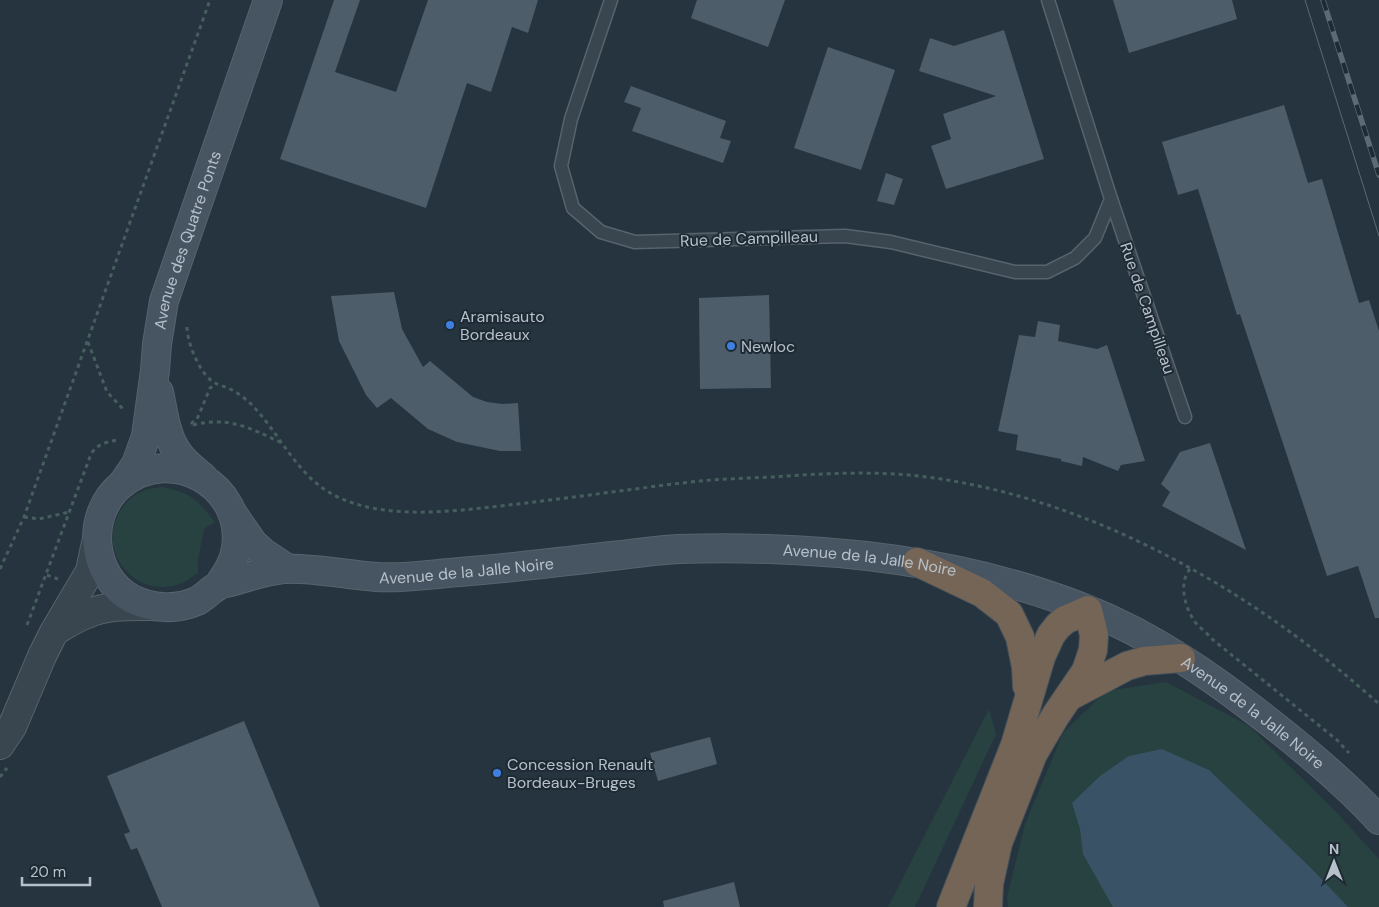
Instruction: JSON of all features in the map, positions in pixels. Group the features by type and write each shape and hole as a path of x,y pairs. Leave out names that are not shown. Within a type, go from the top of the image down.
{"highway":[{"path":"917,562 982,593 1009,614 1020,637 1026,667 1028,702"},
{"path":"951,907 1015,746 1040,656 1058,626 1065,620 1088,610 1094,635 1093,650 1086,671 1056,715 1033,754 998,844 989,884 988,907"},
{"path":"1070,696 1127,666 1181,658"}],"main road":[{"name":"Avenue des Quatre Ponts","path":"123,483 136,464 146,436 164,301 268,0"},
{"path":"155,370 167,432 174,447 182,458 212,484 224,498 253,543 288,569"},
{"path":"212,484 191,472 168,468 144,472 123,483 107,500 98,520 96,543 101,565 113,583 130,598 150,606 167,608 187,604 208,595 218,586 229,570 236,552 236,532 232,513"},
{"name":"Avenue de la Jalle Noire","path":"288,569 381,578 466,572 683,549 756,549 825,552 917,562 966,572 1039,593 1088,610 1181,658 1231,691 1323,764 1379,820"},
{"path":"218,586 259,573 288,569"}],"street":[{"path":"0,744 12,727 54,632 90,571 96,543"},
{"path":"54,632 99,609 118,606 150,606"}],"lane":[{"name":"Rue de Campilleau","path":"611,0 571,120 561,166 573,208 601,232 635,242 845,236 891,242 1015,272 1047,272 1075,258 1096,238 1111,199"},
{"name":"Rue de Campilleau","path":"1048,0 1111,199 1186,417"}],"path":[{"path":"0,569 24,518 210,0"},
{"path":"217,384 231,389 253,406 296,463 313,481 334,495 358,504 382,509 409,512 437,512 702,481 828,473 938,478 1037,501 1126,536 1190,569 1252,607 1306,644 1379,704"},
{"path":"24,518 54,517 68,512"},
{"path":"1190,569 1185,574 1183,586 1185,602 1195,621 1212,639 1337,740 1355,759"}],"green space":[{"path":"162,487 193,498 215,522 204,529 198,559 198,573 182,583 165,587 150,585 136,579 124,569 117,556 113,541 114,526 121,510 128,501 136,494 145,490"},
{"path":"1166,682 1249,726 1337,813 1379,859 1379,907 1008,907 1007,897 1025,824 1063,733 1106,691"},
{"path":"989,709 996,734 915,907 888,907"}],"water":[{"path":"1162,749 1209,770 1311,868 1348,907 1113,907 1083,854 1080,829 1072,803 1100,776 1129,756"}],"building":[{"path":"334,0 360,0 335,72 396,92 428,0 538,0 528,33 512,27 491,92 467,83 426,208 280,159"},
{"path":"697,0 785,0 768,47 691,18"},
{"path":"1113,0 1232,0 1237,19 1129,53"},
{"path":"1004,30 1044,159 946,189 931,146 951,139 943,114 996,96 919,71 930,38 954,46"},
{"path":"828,47 895,70 861,170 794,148"},
{"path":"631,86 726,121 720,138 731,141 723,163 632,131 641,108 624,102"},
{"path":"1284,105 1308,183 1322,179 1359,303 1369,300 1379,331 1379,618 1375,618 1358,566 1327,576 1240,314 1237,315 1198,189 1178,195 1162,142"},
{"path":"886,173 903,179 894,205 877,201"},
{"path":"394,292 402,329 423,367 430,361 473,397 487,402 502,404 518,403 521,451 500,451 457,442 428,429 391,398 377,408 366,395 339,341 331,296"},
{"path":"769,295 771,388 700,389 699,298"},
{"path":"1038,321 1060,325 1058,341 1097,349 1107,345 1145,461 1121,465 1118,471 1083,457 1082,466 1061,461 1061,459 1016,450 1018,435 998,431 1019,335 1035,337"},
{"path":"1210,443 1246,550 1162,506 1170,492 1161,484 1180,452"},
{"path":"244,721 320,907 162,907 137,848 131,850 124,834 130,832 107,776"},
{"path":"710,737 717,764 658,781 650,753"},
{"path":"734,882 740,907 664,907 663,901"}],"tram line":[{"path":"1305,0 1379,236"}],"railway":[{"path":"1323,0 1379,175"}],"place":[{"name":"Aramisauto Bordeaux","path":"450,325"},
{"name":"Newloc","path":"731,346"},
{"name":"Concession Renault Bordeaux-Bruges","path":"497,773"}]}
